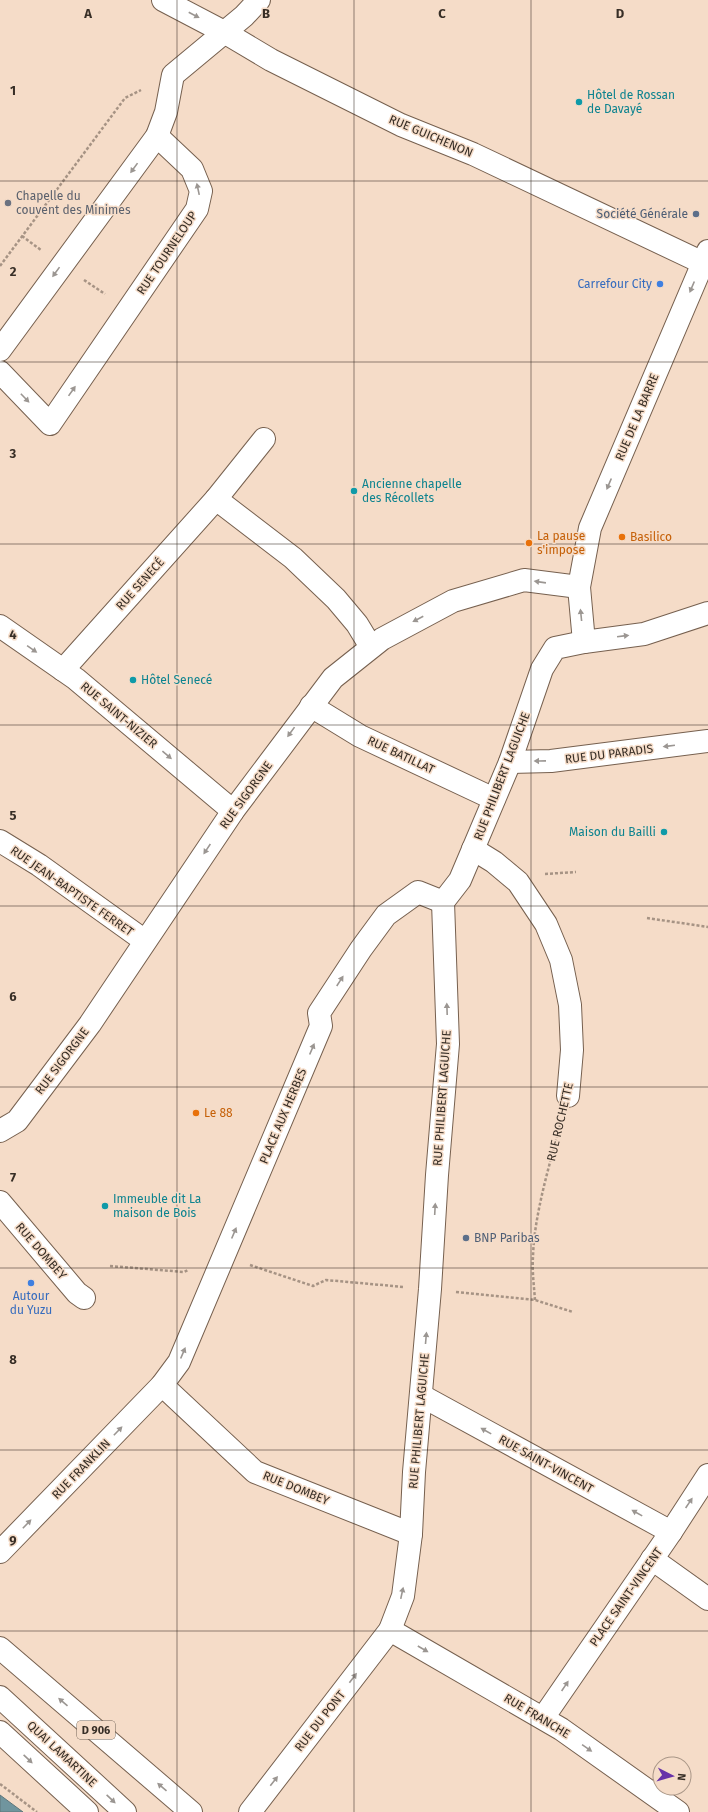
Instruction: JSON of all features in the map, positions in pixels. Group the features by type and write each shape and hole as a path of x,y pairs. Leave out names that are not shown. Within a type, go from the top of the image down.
{"street":[{"name":"RUE GUICHENON","path":"163,0 224,32 270,60 401,125 473,154 552,191 705,257"},
{"path":"0,350 157,136 166,112 173,75 259,0"},
{"name":"RUE TOURNELOUP","path":"0,372 50,424 197,209 201,191 192,169 157,136"},
{"name":"RUE DE LA BARRE","path":"579,587 590,528 705,257"},
{"name":"RUE SENECÉ","path":"63,670 216,498 264,438"},
{"path":"216,498 293,558 336,599 357,624 370,647"},
{"name":"RUE SIGORGNE","path":"0,1131 17,1121 90,1024 233,811 333,678 382,638 453,601 524,580 579,587"},
{"path":"579,587 584,642"},
{"name":"RUE PHILIBERT LAGUICHE","path":"390,1630 403,1596 411,1534 414,1472 422,1396 437,1175 448,1044 443,902 460,880 510,762 542,669 554,648 584,642 644,634 708,613"},
{"name":"RUE SAINT-NIZIER","path":"0,626 76,679 233,811"},
{"name":"RUE BATILLAT","path":"311,706 360,736 494,799"},
{"name":"RUE DU PARADIS","path":"510,762 551,761 708,742"},
{"name":"RUE JEAN-BAPTISTE FERRET","path":"0,841 39,865 145,941"},
{"name":"RUE ROCHETTE","path":"473,849 494,862 518,882 546,924 561,960 570,1006 572,1050 568,1096"},
{"name":"PLACE AUX HERBES","path":"162,1385 179,1362 224,1257 321,1026 319,1013 361,949 386,915 418,892 443,902"},
{"name":"RUE DOMBEY","path":"0,1202 77,1293 84,1298"},
{"name":"RUE DOMBEY","path":"162,1385 255,1472 411,1534"},
{"name":"RUE FRANKLIN","path":"0,1552 162,1385"},
{"name":"RUE SAINT-VINCENT","path":"422,1396 671,1532"},
{"name":"PLACE SAINT-VINCENT","path":"543,1718 671,1532 708,1475"},
{"path":"652,1559 708,1599"},
{"name":"RUE FRANCHE","path":"390,1630 543,1718 678,1812"},
{"name":"RUE DU PONT","path":"250,1812 390,1630"},
{"name":"D 906","path":"0,1648 192,1812"},
{"name":"QUAI LAMARTINE","path":"0,1697 124,1812"},
{"path":"0,1732 87,1812"}],"path":[{"path":"0,266 125,98 173,75"},
{"path":"546,874 576,872"},
{"path":"647,918 708,927"},
{"name":"RUE ROCHETTE","path":"535,1300 533,1257 537,1223 568,1096"},
{"path":"110,1266 184,1272 224,1257 313,1286 326,1280 430,1289 535,1300 573,1312"},
{"path":"0,1784 37,1812"}],"water":[{"path":"0,1795 23,1812 0,1812"}],"place":[{"name":"Hôtel de Rossan de Davayé","path":"579,102"},
{"name":"Chapelle du couvent des Minimes","path":"8,203"},
{"name":"Société Générale","path":"696,214"},
{"name":"Carrefour City","path":"660,284"},
{"name":"Ancienne chapelle des Récollets","path":"354,491"},
{"name":"Basilico","path":"622,537"},
{"name":"La pause s'impose","path":"529,543"},
{"name":"Hôtel Senecé","path":"133,680"},
{"name":"Maison du Bailli","path":"664,832"},
{"name":"Le 88","path":"196,1113"},
{"name":"Immeuble dit La maison de Bois","path":"105,1206"},
{"name":"BNP Paribas","path":"466,1238"},
{"name":"Autour du Yuzu","path":"31,1283"}]}
